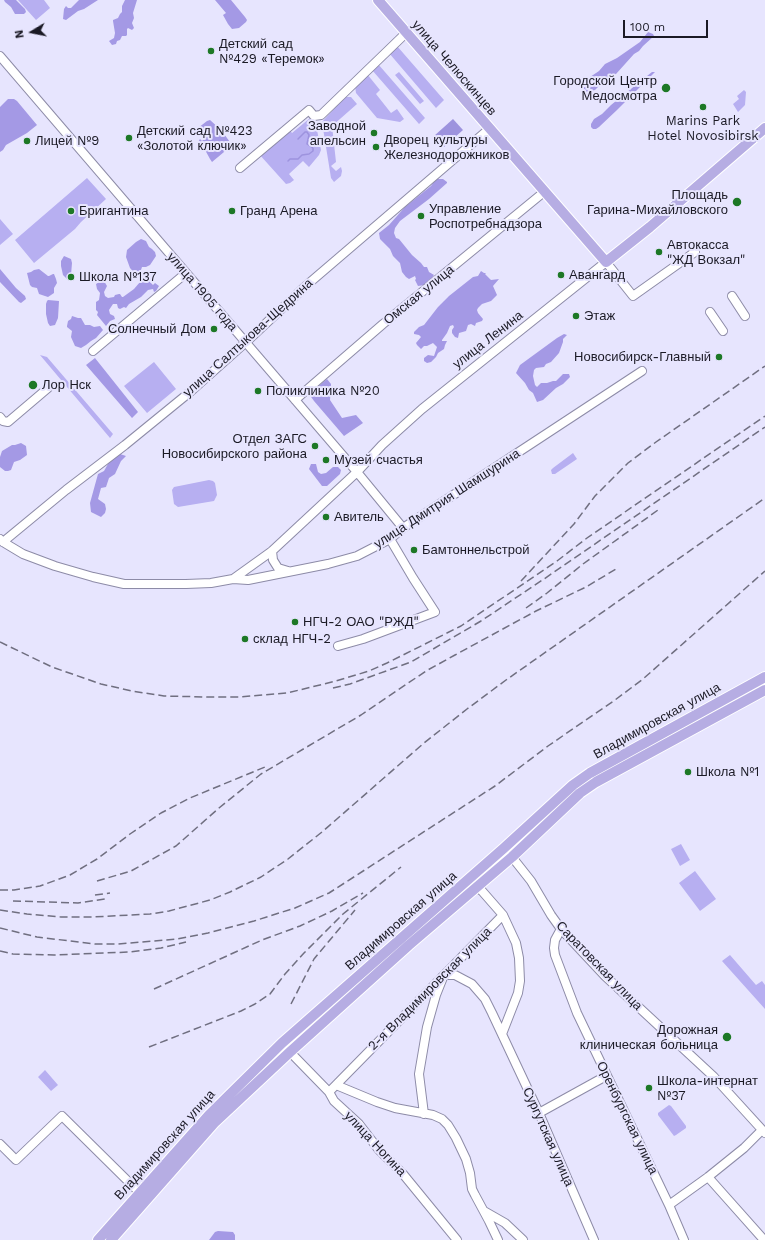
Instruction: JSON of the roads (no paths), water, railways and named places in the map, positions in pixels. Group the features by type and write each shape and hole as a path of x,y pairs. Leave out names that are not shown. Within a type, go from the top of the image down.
{"main road":[{"name":"улица Челюскинцев","path":"378,0 606,262"},
{"name":"улица Ленина","path":"606,262 650,227 765,128"},
{"name":"Владимировская улица","path":"112,1240 143,1196 208,1115 282,1043 504,848 573,785 590,773 765,677"},
{"name":"Владимировская улица","path":"98,1240 215,1122 290,1052 403,950 512,857 580,794 590,786 765,690"}],"street":[{"path":"240,168 308,110 314,116 321,115 406,33"},
{"name":"улица 1905 года","path":"0,56 357,472 403,528"},
{"name":"улица Салтыкова-Щедрина","path":"2,541 190,392 308,284 489,129"},
{"name":"Омская улица","path":"295,400 383,324 544,192"},
{"path":"606,262 633,296 695,252"},
{"name":"улица Ленина","path":"233,579 272,550 357,472 382,445 422,409 606,262"},
{"path":"93,352 186,273"},
{"path":"732,296 745,316"},
{"path":"710,312 723,331"},
{"name":"улица Дмитрия Шамшурина","path":"2,541 22,554 55,566 124,584 192,584 233,579 248,580 328,564 357,556 390,539 403,528 642,372"},
{"path":"0,417 3,421 8,422 48,388"},
{"path":"338,646 369,637 434,612 390,539"},
{"path":"272,550 273,560 278,568 289,571"},
{"name":"Саратовская улица","path":"512,857 531,881 561,929 605,976 714,1078 764,1132"},
{"path":"476,887 482,891 503,915 516,943 519,958 520,981 518,993 502,1034"},
{"name":"2-я Владимировская улица","path":"329,1092 503,915"},
{"name":"Оренбургская улица","path":"561,929 555,940 555,955 577,1013 669,1205 684,1240"},
{"path":"424,1114 419,1074 427,1027 436,995 444,975"},
{"name":"Сургутская улица","path":"444,975 455,975 472,984 485,999 539,1113 594,1240"},
{"name":"улица Ногина","path":"290,1052 329,1092 334,1101 359,1124 379,1150 403,1174 457,1240"},
{"path":"539,1113 606,1076"},
{"path":"336,1085 395,1108 442,1118 456,1138 466,1159 472,1189 498,1240"},
{"path":"0,1144 16,1160 62,1116 143,1196"},
{"path":"669,1205 708,1177 764,1132"},
{"path":"708,1177 764,1240"},
{"path":"483,1210 505,1223 523,1240"}],"waterway":[{"path":"288,161 290,159 298,159 302,155 309,154 313,151 313,148 307,144 309,135 307,132 305,132 298,139"}],"railway":[{"path":"521,581 574,524 595,496 628,463 765,366"},
{"path":"0,642 52,667 101,684 164,696 239,697 287,693 336,681 369,671 461,626 765,416"},
{"path":"333,688 350,684 411,662 481,621 765,427"},
{"path":"0,910 61,917 150,914 169,911 210,900 261,877 288,859 322,832 424,743 467,709 765,498"},
{"path":"526,608 583,564 658,510"},
{"path":"97,881 131,871 176,846 219,808 261,774 361,715 426,671 536,611 586,587 616,569"},
{"path":"0,928 37,937 95,944 118,944 177,939 208,933 254,921 295,908 329,893 495,786 548,746 615,700 643,679 765,571"},
{"path":"0,890 14,890 40,886 70,875 97,859 161,813 190,798 265,767"},
{"path":"149,1047 241,1011 270,994 285,974 304,953 343,914 401,867"},
{"path":"95,895 110,893"},
{"path":"154,989 262,940 300,926 332,911 363,893"},
{"path":"13,901 78,903 105,899"},
{"path":"291,1004 314,959 355,910"},
{"path":"0,951 13,954 54,955 129,952 161,948 186,942"}],"place":[{"name":"Детский сад №429 «Теремок»","path":"211,51"},
{"name":"Городской Центр Медосмотра","path":"666,88"},
{"name":"Marins Park Hotel Novosibirsk","path":"703,107"},
{"name":"Заводной апельсин","path":"374,133"},
{"name":"Детский сад №423 «Золотой ключик»","path":"129,138"},
{"name":"Лицей №9","path":"27,141"},
{"name":"Дворец культуры Железнодорожников","path":"376,147"},
{"name":"Площадь Гарина-Михайловского","path":"737,202"},
{"name":"Бригантина","path":"71,211"},
{"name":"Гранд Арена","path":"232,211"},
{"name":"Управление Роспотребнадзора","path":"421,216"},
{"name":"Автокасса \"ЖД Вокзал\"","path":"659,252"},
{"name":"Авангард","path":"561,275"},
{"name":"Школа №137","path":"71,277"},
{"name":"Этаж","path":"576,316"},
{"name":"Солнечный Дом","path":"214,329"},
{"name":"Новосибирск-Главный","path":"719,357"},
{"name":"Лор Нск","path":"33,385"},
{"name":"Поликлиника №20","path":"258,391"},
{"name":"Отдел ЗАГС Новосибирского района","path":"315,446"},
{"name":"Музей счастья","path":"326,460"},
{"name":"Авитель","path":"326,517"},
{"name":"Бамтоннельстрой","path":"414,550"},
{"name":"НГЧ-2 ОАО \"РЖД\"","path":"295,622"},
{"name":"склад НГЧ-2","path":"245,639"},
{"name":"Школа №1","path":"688,772"},
{"name":"Дорожная клиническая больница","path":"727,1037"},
{"name":"Школа-интернат №37","path":"649,1088"}]}
